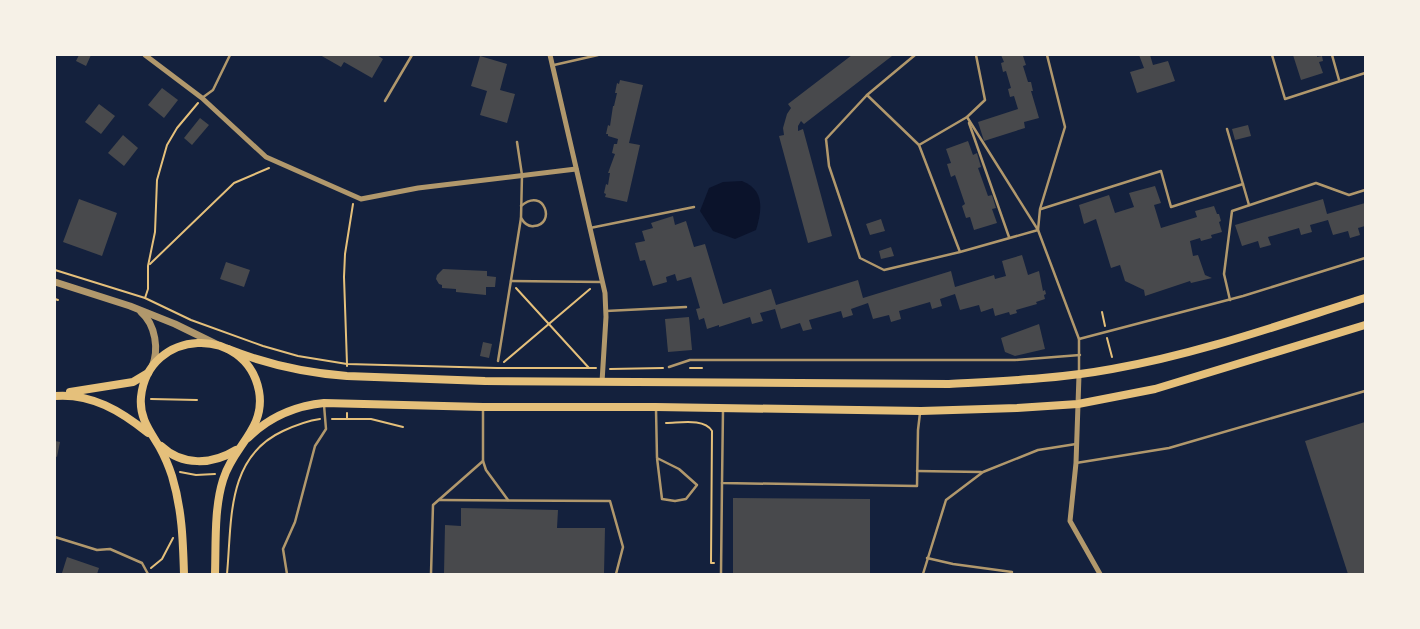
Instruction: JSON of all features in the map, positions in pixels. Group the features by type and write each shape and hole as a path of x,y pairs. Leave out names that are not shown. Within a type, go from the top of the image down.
{"main road":[{"path":"55,395 133,382 150,369 162,356 178,346 198,342 224,347 261,360 297,369 348,376 485,381 602,382 949,384 1014,381 1079,375 1114,369 1194,350 1365,298"},
{"path":"55,395 83,397 103,404 121,413 174,455 197,462 219,459 228,455 264,424 283,414 303,406 324,403 483,407 656,407 921,411 1078,404 1155,389 1365,325"},
{"path":"214,574 219,504 224,477 232,460 257,422 259,413 259,392 253,374 246,364 224,347"},
{"path":"150,369 142,388 143,419 162,452 171,473 181,511 184,574"}],"street":[{"path":"145,55 202,98 266,157 361,199 418,188 576,169"},
{"path":"550,55 590,228 606,311 602,382"},
{"path":"55,282 130,306 224,347"},
{"path":"130,306 145,315 153,331 155,353 150,369"},
{"path":"1079,375 1076,463 1070,521 1100,574"}],"lane":[{"path":"202,98 213,90 230,55"},
{"path":"385,101 412,55"},
{"path":"552,66 598,55"},
{"path":"915,55 867,95 826,139 829,166 860,258 884,270 960,252 1038,230"},
{"path":"919,145 967,117 985,100 976,55"},
{"path":"1038,230 1040,209 1065,127 1047,55"},
{"path":"1272,55 1285,99 1365,73"},
{"path":"1332,55 1339,80"},
{"path":"867,95 919,145 960,252"},
{"path":"967,117 1038,230 1079,339 1079,375"},
{"path":"967,117 1009,237"},
{"path":"1226,129 1248,205"},
{"path":"498,361 521,207 522,176 517,142"},
{"path":"1040,209 1161,171 1171,207 1243,184"},
{"path":"1230,300 1224,274 1232,211 1316,182 1349,195 1365,190"},
{"path":"520,218 528,225 536,226 543,222 546,215 545,207 538,201 529,201 521,207"},
{"path":"590,228 694,207"},
{"path":"1079,339 1230,300 1365,258"},
{"path":"511,281 601,282"},
{"path":"606,311 686,307"},
{"path":"669,367 690,360 1015,360 1080,355"},
{"path":"1076,463 1169,448 1365,391"},
{"path":"287,574 283,549 295,522 315,446 326,429 324,403"},
{"path":"483,407 483,461 486,470 509,500"},
{"path":"656,407 656,458 662,499 675,501 686,499 697,485 679,469 656,458"},
{"path":"721,574 723,408"},
{"path":"722,484 917,486 918,430 921,411"},
{"path":"923,574 946,500 983,472 1038,450 1076,444"},
{"path":"431,574 433,505 483,461"},
{"path":"917,471 983,472"},
{"path":"439,500 610,501 623,547 616,574"},
{"path":"55,537 96,550 110,548 142,563 148,572"},
{"path":"927,558 953,564 1012,572"}],"path":[{"path":"145,298 148,289 148,266 155,232 157,180 167,146 177,128 202,98"},
{"path":"148,266 234,183 280,163"},
{"path":"348,376 345,254 354,196"},
{"path":"55,270 145,298 191,320 263,346 298,356 347,364 497,368 589,368"},
{"path":"497,368 601,282"},
{"path":"497,368 498,361"},
{"path":"141,399 197,400"},
{"path":"227,574 234,495 247,461 269,438 306,421 347,419"},
{"path":"666,423 700,423 707,425 712,431 711,563 721,564"},
{"path":"171,473 176,471 196,475 216,474 224,477"},
{"path":"148,572 162,558 176,532"}],"water":[{"path":"742,181 755,190 758,195 760,215 756,230 735,239 713,231 700,211 709,188 723,182"}],"building":[{"path":"79,55 91,55 86,66 76,61"},
{"path":"320,55 377,55 383,59 372,78 344,62 341,67"},
{"path":"852,55 892,56 804,124 801,121 798,126 798,131 803,129 832,236 808,243 779,136 784,135 783,128 791,108 788,104"},
{"path":"1001,55 1023,56 1026,65 1023,66 1028,82 1031,82 1033,91 1031,91 1039,118 1024,122 1025,128 984,141 978,122 1018,109 1014,96 1010,97 1008,89 1011,88 1006,71 1003,72 1001,63 1004,62"},
{"path":"1139,55 1150,55 1153,65 1168,61 1175,81 1137,93 1130,72 1144,68"},
{"path":"1293,55 1322,56 1323,61 1319,62 1323,73 1301,80"},
{"path":"480,56 507,64 500,90 515,94 507,123 480,115 487,91 471,86"},
{"path":"620,80 643,85 629,143 640,145 627,202 605,197 606,194 604,193 606,184 608,185 610,173 608,173 615,154 612,153 614,144 617,144 618,139 606,134 608,125 610,126 617,93 615,93 617,83 619,84"},
{"path":"162,88 178,100 164,118 148,105"},
{"path":"99,104 115,116 101,134 85,122"},
{"path":"200,118 209,125 192,145 184,138"},
{"path":"1248,125 1251,136 1235,140 1232,129"},
{"path":"123,135 138,148 124,166 108,153"},
{"path":"968,141 973,155 977,153 981,167 978,168 988,196 992,195 996,208 992,209 997,223 974,230 970,217 966,218 962,206 965,204 955,175 951,177 947,164 951,163 946,149"},
{"path":"1155,186 1161,203 1154,205 1161,228 1197,217 1195,211 1214,206 1217,214 1219,214 1222,232 1211,235 1212,238 1201,241 1200,238 1190,241 1193,256 1198,255 1205,275 1212,278 1191,283 1190,281 1145,296 1144,290 1125,281 1120,265 1111,268 1096,219 1084,224 1079,205 1109,195 1115,213 1134,207 1129,193"},
{"path":"79,199 117,213 102,256 63,242"},
{"path":"1323,199 1327,214 1365,203 1365,226 1358,228 1360,235 1350,238 1348,231 1333,235 1328,220 1310,225 1312,232 1301,235 1299,228 1268,237 1271,245 1260,248 1258,241 1242,246 1235,225"},
{"path":"673,216 675,225 686,221 694,247 705,244 723,304 771,289 776,305 858,280 863,298 951,271 955,287 994,275 995,279 1006,276 1002,261 1022,255 1028,275 1039,271 1043,291 1045,290 1046,294 1044,295 1045,299 1036,302 1037,304 1016,310 1017,313 1010,315 1009,312 995,316 993,308 981,312 979,305 960,310 955,294 940,299 942,306 932,309 930,302 899,311 901,319 891,322 889,315 873,319 868,303 851,309 853,315 843,318 841,311 809,320 812,329 803,331 800,323 781,329 775,309 760,313 763,321 752,324 750,317 707,329 704,318 699,320 696,309 700,308 691,277 677,281 675,274 666,277 667,282 653,286 645,260 640,261 635,243 645,241 642,231 653,228 651,223"},
{"path":"881,219 885,231 870,235 866,224"},
{"path":"891,247 894,256 881,259 879,251"},
{"path":"226,262 250,270 244,287 220,279"},
{"path":"443,269 487,271 487,276 496,277 495,287 486,287 486,295 456,292 456,289 442,288 442,285 436,279"},
{"path":"689,317 692,350 668,352 665,319"},
{"path":"1039,324 1045,349 1015,356 1005,352 1001,338"},
{"path":"483,342 492,344 489,358 480,356"},
{"path":"1365,422 1365,574 1348,574 1305,441"},
{"path":"55,441 60,442 57,457 55,456"},
{"path":"733,498 870,499 870,574 733,574"},
{"path":"461,508 558,510 557,528 605,528 604,574 444,574 445,525 461,526"},
{"path":"67,557 99,568 97,574 62,573"}]}
